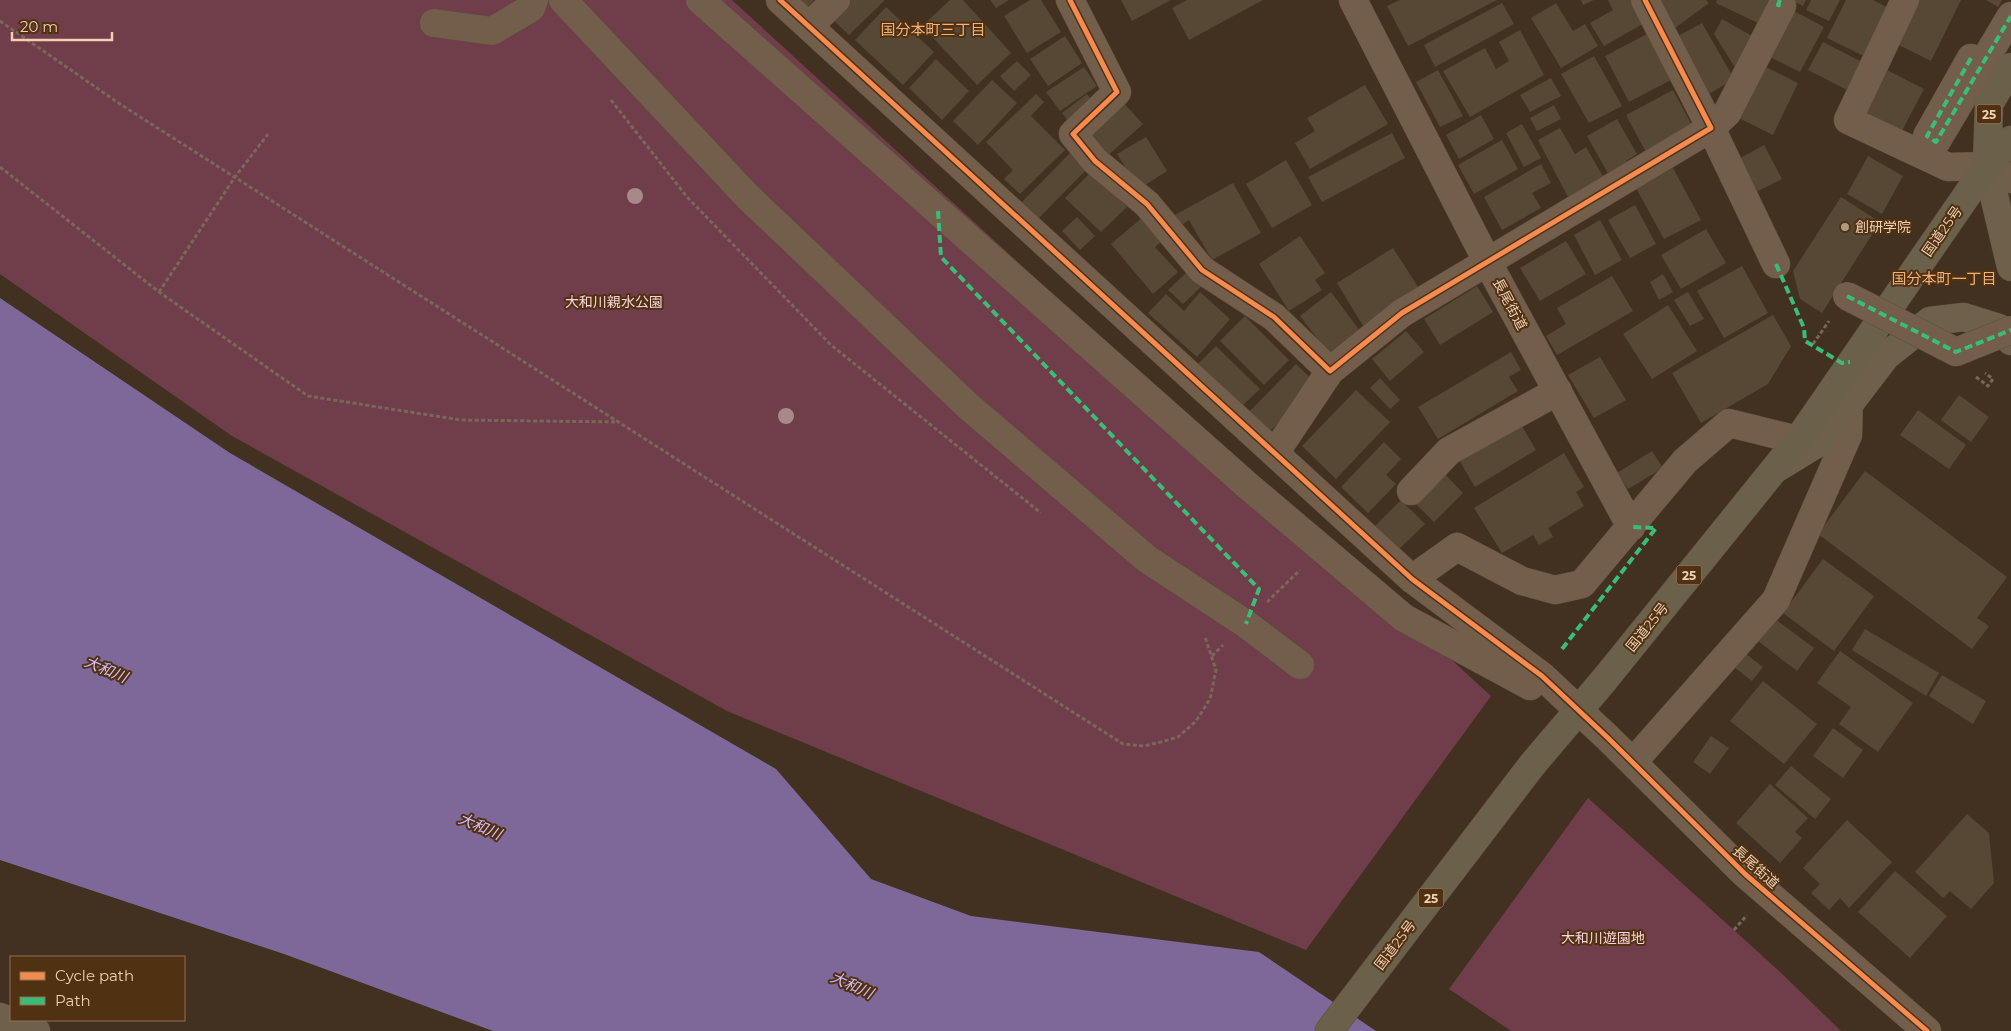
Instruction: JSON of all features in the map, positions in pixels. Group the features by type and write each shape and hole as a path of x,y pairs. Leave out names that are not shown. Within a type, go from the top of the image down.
{"highway":[{"name":"25","path":"1987,166 1989,104 2011,67"},
{"name":"国道25号","path":"1329,1031 1532,765 1798,440 1987,166 2011,140"}],"main road":[{"path":"1987,166 2011,267"},
{"path":"1774,470 1821,441 1886,356 1930,321 1964,317 1999,328 2011,341"},
{"path":"10,1021 36,1031"}],"street":[{"path":"434,23 492,31 531,8 534,0"},
{"path":"563,0 747,196 968,406 1147,559 1246,624 1300,665"},
{"path":"700,0 1240,480 1404,618 1530,686"},
{"name":"長尾街道","path":"780,0 1412,579 1542,676 1633,762 1745,874 1927,1031"},
{"path":"810,26 836,0"},
{"path":"1070,0 1117,92 1073,134 1096,161 1147,204 1202,270 1274,317 1330,372"},
{"name":"長尾街道","path":"1353,0 1488,263 1631,527"},
{"path":"1645,0 1711,128 1776,264"},
{"path":"1905,0 1848,120 1948,167 1987,166 2011,179"},
{"path":"1275,453 1330,372 1402,313 1711,128 1727,113 1782,6"},
{"path":"1971,58 1927,136 1936,142 2011,16"},
{"path":"1847,296 1956,352 2011,330"},
{"path":"1633,762 1776,600 1848,435 1850,362"},
{"path":"1411,491 1449,451 1558,391"},
{"path":"1412,579 1457,547 1522,581 1555,590 1582,584 1685,461 1730,423 1798,440"}],"path":[{"path":"0,22 120,104 1123,744 1144,746 1178,737 1196,721 1210,699 1216,670"},
{"path":"159,292 235,177 268,134"},
{"path":"0,167 159,292 308,396 461,420 619,422"},
{"path":"1246,624 1322,548"}],"green space":[{"name":"大和川親水公園","path":"0,0 732,0 1491,696 1306,950 727,711 232,436 0,274"},
{"name":"大和川遊園地","path":"1588,798 1778,970 1841,1031 1511,1031 1449,989"}],"water":[{"name":"大和川","path":"0,298 230,453 776,769 871,879 971,916 1259,952 1376,1031 493,1031 284,954 0,860"}],"building":[{"path":"792,0 814,0 803,11"},
{"path":"851,0 885,0 849,35 832,19"},
{"path":"950,0 963,0 1011,53 977,85 922,26"},
{"path":"990,0 1009,0 996,8"},
{"path":"1030,0 1041,0 1061,32 1027,53 1004,16"},
{"path":"1121,0 1171,0 1132,21"},
{"path":"1187,0 1263,0 1189,40 1172,8"},
{"path":"1400,0 1497,0 1408,46 1387,6"},
{"path":"1581,0 1594,0 1583,5"},
{"path":"1608,0 1636,0 1648,21 1604,46 1590,23 1613,10"},
{"path":"1654,0 1706,0 1709,3 1675,28"},
{"path":"1717,0 1769,0 1758,23 1716,3"},
{"path":"1790,0 1806,0 1803,6"},
{"path":"1811,0 1840,0 1829,21 1806,10"},
{"path":"1846,0 1873,0 1894,11 1870,59 1827,38"},
{"path":"1916,0 1961,0 1931,61 1895,43"},
{"path":"1986,0 2002,0 1998,7"},
{"path":"1502,3 1514,24 1435,67 1424,45"},
{"path":"1556,3 1573,31 1585,24 1598,46 1561,68 1531,18"},
{"path":"886,7 934,52 903,85 855,40"},
{"path":"1794,11 1824,27 1800,72 1770,57"},
{"path":"1722,19 1754,37 1736,69 1714,34"},
{"path":"1702,23 1734,79 1709,94 1676,37"},
{"path":"1520,30 1544,75 1470,117 1443,71 1485,48 1496,69 1509,61 1499,42"},
{"path":"1647,34 1671,80 1629,102 1605,56"},
{"path":"1065,36 1082,63 1048,86 1030,59"},
{"path":"1823,42 1866,64 1851,92 1808,70"},
{"path":"1594,56 1622,106 1589,123 1561,74"},
{"path":"936,59 969,91 942,120 909,88"},
{"path":"1017,61 1031,75 1014,91 1000,76"},
{"path":"1764,66 1798,83 1773,135 1739,118"},
{"path":"1084,67 1097,86 1060,111 1046,92"},
{"path":"1885,69 1924,89 1897,140 1859,120"},
{"path":"1438,70 1463,116 1440,127 1416,82"},
{"path":"1551,78 1561,96 1530,112 1520,95"},
{"path":"992,80 1017,103 978,145 953,121"},
{"path":"1365,85 1388,124 1310,169 1295,143 1315,131 1307,118"},
{"path":"1673,90 1695,131 1648,156 1626,115"},
{"path":"1036,94 1044,102 1031,116 1065,150 1020,194 1004,179 1013,170 986,142"},
{"path":"1087,94 1096,106 1071,125 1062,113"},
{"path":"1121,100 1143,124 1105,158 1083,135"},
{"path":"1554,105 1561,119 1537,131 1530,118"},
{"path":"1481,115 1494,139 1459,159 1446,135"},
{"path":"1617,119 1637,154 1626,161 1629,166 1610,177 1587,136"},
{"path":"1522,124 1541,158 1524,167 1506,133"},
{"path":"1560,128 1575,154 1586,147 1605,180 1569,199 1538,140"},
{"path":"1392,133 1405,158 1322,202 1308,177"},
{"path":"1146,137 1167,171 1139,189 1117,154"},
{"path":"1502,140 1518,169 1474,194 1458,165"},
{"path":"1764,145 1782,179 1754,193 1737,160"},
{"path":"1070,153 1087,169 1035,222 1019,205"},
{"path":"1868,156 1903,176 1882,214 1847,194"},
{"path":"1286,160 1312,205 1272,228 1246,184"},
{"path":"1541,164 1551,183 1532,193 1541,208 1502,230 1484,197"},
{"path":"1673,168 1701,220 1664,239 1636,188"},
{"path":"1092,171 1127,207 1101,232 1065,198"},
{"path":"1233,183 1261,233 1212,260 1189,220 1179,227 1173,216"},
{"path":"1841,197 1880,222 1822,313 1800,299 1793,271"},
{"path":"1635,205 1656,244 1630,258 1608,220"},
{"path":"1150,211 1170,234 1155,247 1178,272 1153,294 1111,244"},
{"path":"1077,217 1095,236 1080,250 1062,231"},
{"path":"1600,220 1622,260 1595,275 1574,235"},
{"path":"1706,229 1726,263 1681,289 1661,255"},
{"path":"1300,236 1325,273 1315,280 1322,290 1289,311 1259,264"},
{"path":"1566,241 1586,274 1540,301 1520,268"},
{"path":"1393,248 1422,293 1365,329 1337,283"},
{"path":"1742,266 1768,313 1724,338 1697,291"},
{"path":"1188,271 1202,286 1183,304 1168,290"},
{"path":"1663,274 1673,292 1659,300 1650,282"},
{"path":"1612,276 1633,311 1557,355 1546,336 1566,324 1557,308"},
{"path":"1477,286 1493,312 1440,345 1424,319"},
{"path":"1200,292 1230,319 1197,357 1148,313 1166,294 1184,311"},
{"path":"1331,292 1363,335 1332,358 1300,316"},
{"path":"1688,292 1704,319 1690,326 1674,300"},
{"path":"1668,305 1697,351 1652,379 1623,334"},
{"path":"1773,315 1791,346 1768,384 1701,423 1672,373"},
{"path":"1245,316 1289,360 1264,385 1220,341"},
{"path":"1406,331 1424,352 1390,381 1372,359"},
{"path":"1216,346 1260,389 1241,407 1198,364"},
{"path":"1511,352 1521,370 1509,377 1518,391 1438,439 1418,407"},
{"path":"1600,357 1626,400 1594,418 1568,375"},
{"path":"1296,364 1317,384 1267,434 1247,414"},
{"path":"1380,378 1400,400 1390,409 1370,388"},
{"path":"1356,390 1390,422 1336,479 1302,446"},
{"path":"1959,395 1989,417 1971,442 1941,420"},
{"path":"1918,410 1966,445 1949,469 1900,435"},
{"path":"1520,423 1536,450 1475,487 1459,460"},
{"path":"1384,442 1401,459 1386,475 1396,484 1368,513 1341,487"},
{"path":"1652,451 1663,468 1628,489 1617,473"},
{"path":"1564,453 1584,487 1576,492 1584,506 1548,528 1553,537 1539,545 1533,535 1502,553 1474,508"},
{"path":"1865,471 2007,577 1977,618 1989,626 1972,649 1818,534"},
{"path":"1443,472 1463,493 1434,522 1413,501"},
{"path":"1401,500 1425,524 1397,551 1373,528"},
{"path":"1823,559 1874,596 1834,651 1783,613"},
{"path":"1775,619 1814,648 1797,671 1758,641"},
{"path":"1865,629 1939,673 1926,696 1852,650"},
{"path":"1741,650 1763,667 1752,681 1730,664"},
{"path":"1840,651 1913,703 1878,752 1839,724 1851,707 1817,683"},
{"path":"1942,675 1986,701 1973,724 1929,696"},
{"path":"1763,681 1817,724 1784,764 1730,721"},
{"path":"1833,728 1863,750 1843,778 1813,756"},
{"path":"1711,736 1729,748 1710,774 1693,762"},
{"path":"1791,766 1831,799 1815,819 1775,785"},
{"path":"1770,784 1808,818 1795,832 1802,838 1780,863 1736,823"},
{"path":"1967,814 1989,833 1994,883 1971,909 1950,891 1943,898 1915,872"},
{"path":"1847,820 1892,862 1849,908 1840,898 1829,910 1811,893 1820,884 1803,868"},
{"path":"1895,871 1947,916 1910,958 1858,912"}],"marked path":[{"path":"1780,0 1778,5 1782,6"},
{"path":"1971,58 1927,136 1936,142 2011,16"},
{"path":"938,211 941,257 1259,589 1246,624"},
{"path":"1776,264 1804,328 1805,341 1842,363 1850,362"},
{"path":"1847,296 1956,352 2011,330"},
{"path":"1562,649 1656,528 1631,527"}],"cycle path":[{"path":"780,0 1412,579 1542,676 1608,738 1745,874 1927,1031"},
{"path":"1070,0 1117,92 1073,134 1095,161 1147,204 1202,270 1274,317 1330,371 1402,313 1711,128 1645,0"}],"place":[{"name":"創研学院","path":"1845,227"}],"district":[{"name":"国分本町三丁目","path":"933,29"},
{"name":"国分本町一丁目","path":"1944,278"}]}
